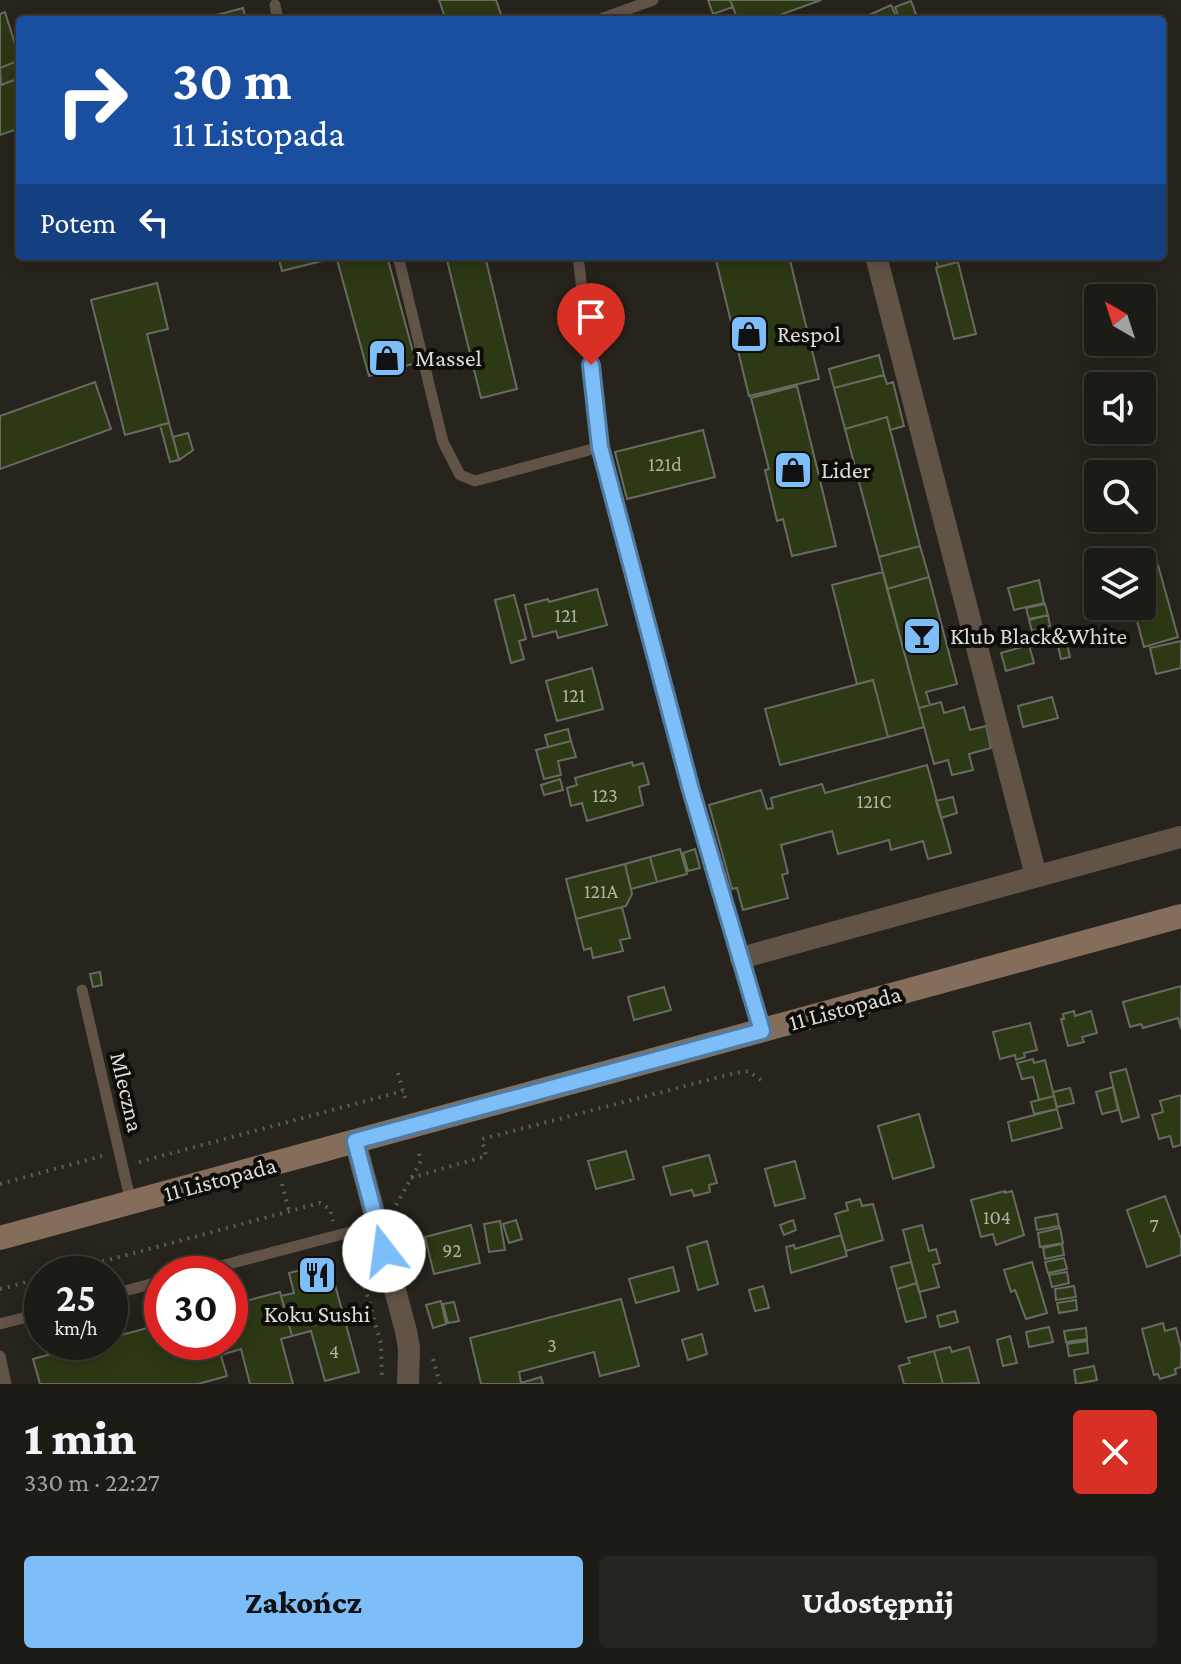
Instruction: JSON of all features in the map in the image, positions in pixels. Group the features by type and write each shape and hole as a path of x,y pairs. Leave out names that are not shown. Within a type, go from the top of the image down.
{"main road":[{"name":"11 Listopada","path":"0,1238 1181,916"}],"street":[{"path":"877,260 1036,876"},
{"path":"741,958 1180,837"},
{"path":"355,1141 406,1331 410,1363 408,1384"}],"lane":[{"path":"609,16 653,0"},
{"path":"275,5 277,16"},
{"path":"399,260 443,442 460,475 475,481 600,447"},
{"path":"578,260 600,447 691,790 762,1031"},
{"name":"Mleczna","path":"82,990 131,1203"},
{"path":"248,1259 377,1225"},
{"path":"0,1324 24,1318"},
{"path":"0,1356 6,1384"}],"path":[{"path":"411,1178 486,1156 482,1139 735,1073 748,1071 761,1080"},
{"path":"121,1167 403,1091"},
{"path":"0,1184 118,1152"},
{"path":"123,1256 320,1203"},
{"path":"341,1250 348,1249 356,1256 381,1344 382,1384"},
{"path":"0,1289 24,1283"}],"building":[{"path":"439,0 496,0 502,16 445,16"},
{"path":"708,0 730,0 733,7 713,14"},
{"path":"730,0 821,0 777,16 736,16"},
{"path":"911,1 916,14 898,16 895,7"},
{"path":"891,5 896,16 867,16"},
{"path":"243,8 245,16 213,16"},
{"path":"5,12 16,47 16,62 0,68 0,14"},
{"path":"16,62 16,79 1,85 0,68"},
{"path":"16,79 16,129 0,135 0,85"},
{"path":"279,260 326,260 282,271"},
{"path":"337,260 388,260 416,363 369,376"},
{"path":"447,260 486,260 517,389 481,398"},
{"path":"716,260 790,260 819,379 749,396"},
{"path":"936,260 958,262 938,267"},
{"path":"958,262 976,334 954,339 936,268"},
{"path":"157,283 168,329 147,334 169,423 125,435 91,300"},
{"path":"879,355 884,375 834,388 829,369"},
{"path":"884,375 887,384 893,382 904,426 890,430 887,417 845,429 834,388"},
{"path":"95,382 111,429 0,469 0,416"},
{"path":"797,386 836,546 792,556 783,519 777,521 765,470 769,469 751,398"},
{"path":"887,417 920,546 879,557 845,429"},
{"path":"169,423 179,460 170,462 160,425"},
{"path":"703,430 715,477 627,499 615,452"},
{"path":"188,433 193,450 179,460 173,437"},
{"path":"920,546 929,577 887,589 879,557"},
{"path":"1156,566 1178,637 1144,647 1137,620 1156,620"},
{"path":"883,572 924,727 888,737 873,680 857,684 832,585"},
{"name":"Klub Black&White","path":"929,577 957,684 926,692 930,705 919,708 887,589"},
{"path":"1039,580 1044,603 1014,610 1008,588"},
{"path":"597,589 607,625 558,638 556,631 533,637 525,605"},
{"path":"514,595 526,639 519,641 524,659 511,663 495,600"},
{"path":"1045,604 1048,615 1029,619 1026,608"},
{"path":"1048,615 1050,626 1032,631 1029,620"},
{"path":"1065,635 1070,657 1061,659 1056,637"},
{"path":"1181,641 1181,668 1156,674 1150,648"},
{"path":"1029,645 1034,663 1006,671 1001,653"},
{"path":"592,668 603,709 557,721 546,681"},
{"path":"873,680 888,737 780,765 765,709"},
{"path":"1052,697 1058,718 1023,727 1018,706"},
{"path":"941,702 944,713 964,707 970,730 986,726 991,748 969,754 973,770 952,775 948,760 934,764 919,708"},
{"path":"568,729 571,741 548,747 545,735"},
{"path":"571,741 576,757 558,761 561,775 544,779 536,750"},
{"path":"632,762 633,766 643,763 649,784 639,787 643,805 587,821 582,803 571,806 567,788 577,785 575,778"},
{"path":"927,765 951,853 928,859 923,841 891,850 889,840 838,854 832,831 781,845 788,873 782,875 788,898 743,910 737,888 732,889 709,805 761,790 767,809 773,808 771,798 822,784 825,793"},
{"path":"560,779 563,790 544,795 541,785"},
{"path":"953,797 957,813 941,818 936,801"},
{"path":"680,849 687,874 657,882 650,857"},
{"path":"695,849 700,868 688,871 683,853"},
{"path":"650,857 657,882 631,889 625,864"},
{"path":"625,864 632,894 626,906 576,919 566,879"},
{"path":"622,907 630,938 620,940 623,951 593,958 591,948 584,950 576,919"},
{"path":"100,972 102,985 93,987 90,974"},
{"path":"1181,986 1181,1029 1178,1018 1143,1028 1141,1024 1130,1027 1123,1002"},
{"path":"664,987 671,1010 634,1020 628,997"},
{"path":"1074,1011 1075,1016 1091,1011 1097,1033 1082,1037 1084,1042 1068,1046 1061,1019 1064,1019 1063,1014"},
{"path":"1030,1023 1037,1050 1024,1053 1025,1057 1016,1060 1015,1055 1000,1059 993,1032"},
{"path":"1033,1059 1034,1063 1045,1060 1054,1096 1039,1100 1033,1077 1022,1079 1017,1063"},
{"path":"1126,1069 1139,1117 1122,1122 1110,1073"},
{"path":"1113,1087 1118,1110 1102,1114 1096,1092"},
{"path":"1070,1088 1074,1103 1057,1107 1053,1092"},
{"path":"1181,1095 1181,1145 1173,1147 1170,1136 1159,1139 1152,1115 1163,1112 1160,1101"},
{"path":"1054,1096 1057,1109 1034,1114 1031,1102"},
{"path":"1057,1109 1062,1128 1012,1141 1008,1122"},
{"path":"919,1114 934,1167 893,1179 878,1126"},
{"path":"626,1151 634,1179 596,1189 588,1161"},
{"path":"709,1155 717,1183 709,1185 710,1192 694,1196 692,1190 671,1195 663,1167"},
{"path":"795,1161 805,1198 775,1206 765,1169"},
{"path":"1012,1191 1024,1235 996,1245 993,1234 981,1237 971,1200"},
{"path":"1165,1196 1181,1239 1181,1255 1147,1267 1127,1210"},
{"path":"860,1199 862,1206 873,1204 883,1240 846,1251 835,1214 848,1210 846,1203"},
{"path":"1057,1214 1059,1226 1037,1230 1035,1218"},
{"path":"516,1220 522,1239 509,1243 503,1224"},
{"path":"793,1220 796,1230 784,1235 780,1225"},
{"path":"500,1221 505,1250 489,1252 484,1224"},
{"path":"471,1225 480,1263 434,1274 425,1237"},
{"path":"922,1225 929,1251 936,1249 940,1263 933,1265 939,1287 919,1292 903,1230"},
{"path":"1060,1228 1063,1243 1040,1247 1038,1233"},
{"path":"841,1235 847,1256 791,1273 786,1247 794,1245 795,1249"},
{"path":"707,1241 718,1284 698,1290 687,1247"},
{"path":"1062,1244 1064,1255 1045,1259 1043,1248"},
{"path":"1064,1258 1067,1269 1048,1273 1045,1262"},
{"path":"911,1262 917,1283 897,1289 891,1267"},
{"path":"1032,1262 1047,1313 1026,1319 1015,1290 1011,1292 1004,1270"},
{"path":"329,1263 359,1372 325,1381 311,1331 292,1336 281,1296 294,1293 289,1273"},
{"path":"673,1267 679,1291 636,1303 629,1279"},
{"path":"1067,1272 1069,1283 1052,1287 1049,1275"},
{"path":"917,1283 926,1317 906,1322 897,1289"},
{"path":"763,1286 769,1308 755,1311 749,1290"},
{"path":"1074,1286 1076,1297 1056,1300 1055,1289"},
{"path":"280,1292 292,1336 281,1339 293,1384 250,1384 244,1360 248,1360 248,1300"},
{"path":"621,1299 639,1366 600,1376 594,1352 519,1372 521,1383 541,1377 543,1384 481,1384 470,1338"},
{"path":"1076,1300 1077,1310 1059,1313 1057,1303"},
{"path":"441,1301 446,1324 433,1328 426,1305"},
{"path":"454,1302 459,1321 448,1323 443,1304"},
{"path":"955,1311 958,1322 940,1327 937,1316"},
{"path":"1163,1323 1165,1331 1176,1328 1181,1348 1181,1367 1175,1369 1176,1374 1160,1379 1158,1374 1154,1375 1142,1329"},
{"path":"1049,1327 1053,1342 1029,1347 1026,1332"},
{"path":"1086,1328 1087,1339 1066,1342 1064,1331"},
{"path":"144,1329 144,1360 222,1360 227,1376 198,1384 40,1384 33,1360 128,1360 128,1333"},
{"path":"702,1334 707,1354 688,1360 682,1340"},
{"path":"1010,1336 1017,1363 1003,1366 997,1340"},
{"path":"1087,1341 1088,1353 1069,1356 1067,1344"},
{"path":"950,1347 952,1352 969,1347 979,1383 943,1384 934,1351"},
{"path":"934,1351 943,1384 904,1384 899,1366 910,1363 908,1358"},
{"path":"1094,1366 1097,1380 1076,1384 1074,1370"}],"place":[{"name":"Respol","path":"749,334"},
{"name":"Massel","path":"387,358"},
{"name":"Lider","path":"793,470"},
{"name":"Klub Black&White","path":"922,636"},
{"name":"Koku Sushi","path":"317,1275"}],"route":[{"path":"384,1251 355,1141 762,1031 691,790 600,447 591,365"}]}
